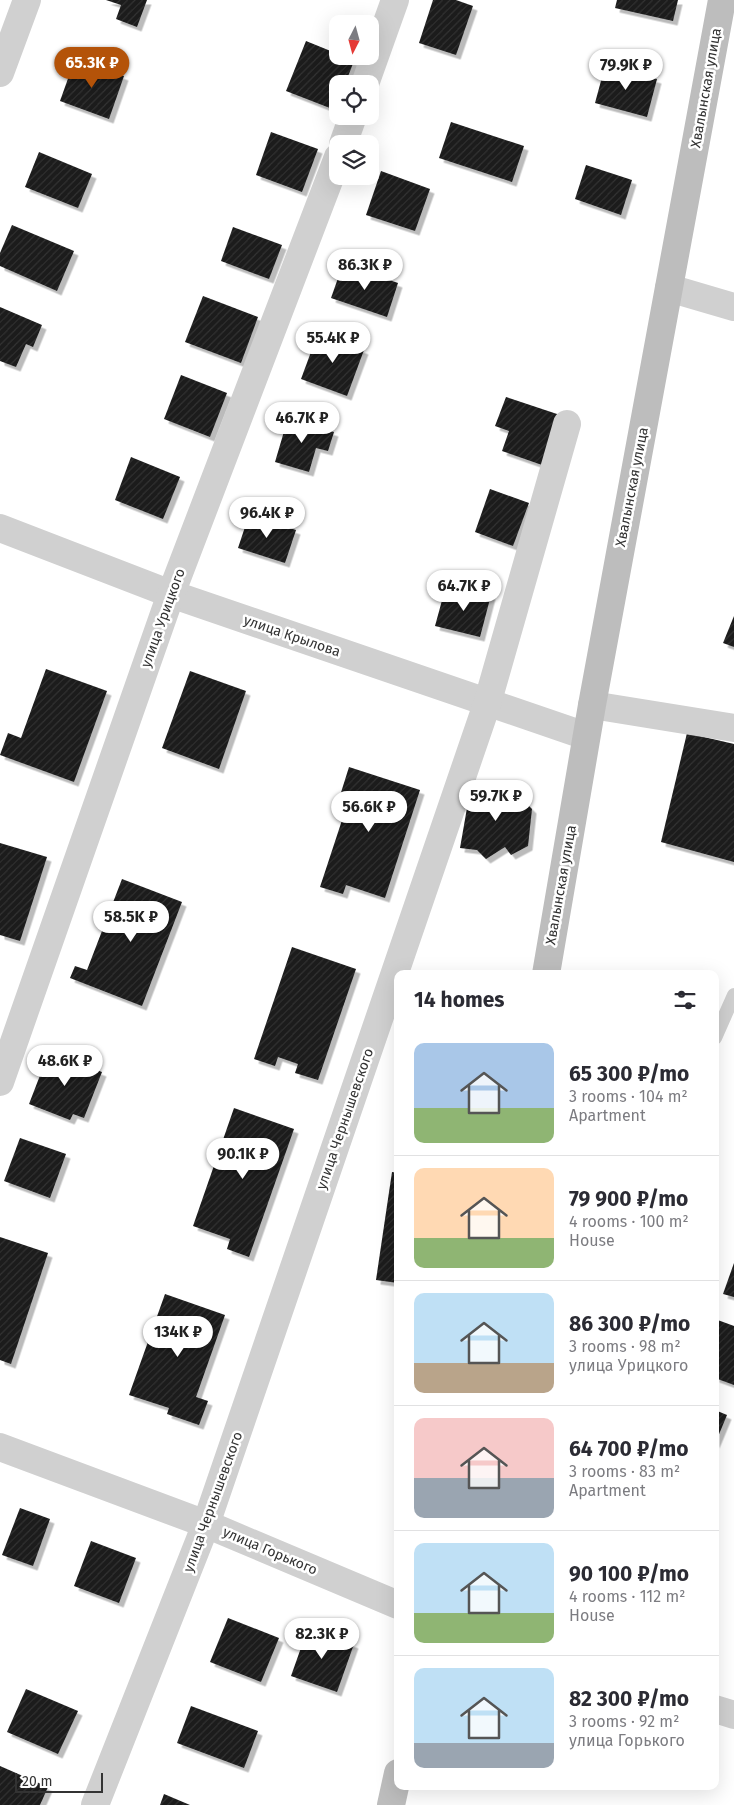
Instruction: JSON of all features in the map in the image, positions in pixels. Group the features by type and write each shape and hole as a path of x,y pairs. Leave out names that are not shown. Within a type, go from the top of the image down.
{"street":[{"path":"0,73 27,0"},
{"path":"368,75 395,0"},
{"name":"Хвалынская улица","path":"547,970 586,736 722,0"},
{"name":"улица Урицкого","path":"0,1082 171,594 329,181"},
{"path":"669,288 734,307"},
{"name":"улица Чернышевского","path":"396,970 487,704 567,424"},
{"name":"улица Крылова","path":"0,528 171,594 487,704 586,736"},
{"path":"592,705 734,728"},
{"name":"улица Чернышевского","path":"95,1805 206,1524 394,975"},
{"name":"улица Горького","path":"0,1447 206,1524 394,1603"},
{"path":"719,1710 734,1715"},
{"path":"391,1805 394,1790"}],"lane":[{"path":"719,1029 734,995"}],"building":[{"path":"106,0 147,0 137,27 116,19 121,5"},
{"path":"433,0 456,0 473,6 456,55 419,43"},
{"path":"617,0 678,0 673,21 615,8"},
{"path":"306,41 329,50 329,65 352,65 349,75 329,75 329,108 286,91"},
{"path":"75,59 124,76 109,119 60,101"},
{"path":"605,66 657,79 647,117 595,103"},
{"path":"451,122 524,146 512,182 439,158"},
{"path":"271,132 318,149 302,192 256,175"},
{"path":"39,152 92,174 78,208 25,187"},
{"path":"586,165 632,180 621,215 575,199"},
{"path":"381,171 430,189 415,231 366,215 376,185 379,185"},
{"path":"12,225 74,251 57,291 0,266 0,253"},
{"path":"233,227 282,245 269,279 221,261"},
{"path":"343,264 398,283 387,317 331,298"},
{"path":"203,296 258,317 241,363 185,342"},
{"path":"0,307 42,325 33,347 26,344 16,367 0,361"},
{"path":"318,333 364,350 347,396 301,379"},
{"path":"181,375 227,393 210,437 164,419"},
{"path":"506,397 560,415 542,465 502,451 509,431 495,426"},
{"path":"288,418 334,432 328,451 316,448 309,472 275,462"},
{"path":"131,457 180,477 163,519 115,500"},
{"path":"490,489 529,503 513,546 475,532"},
{"path":"249,515 296,530 285,563 238,548"},
{"path":"464,588 491,595 480,637 435,626 444,593 461,598"},
{"path":"734,616 734,647 723,643"},
{"path":"46,669 107,691 74,782 0,755 8,733 21,738"},
{"path":"190,671 246,691 219,769 162,748"},
{"path":"687,733 734,744 734,862 661,842"},
{"path":"349,767 420,790 385,898 346,885 343,894 320,887 347,805 338,802"},
{"path":"497,782 520,802 522,799 532,809 528,846 511,855 505,847 486,859 477,850 460,848 471,785 488,791"},
{"path":"0,843 47,857 20,941 0,935"},
{"path":"122,879 182,902 142,1006 70,978 75,966 87,970"},
{"path":"292,947 356,969 318,1080 295,1073 298,1064 278,1057 275,1066 254,1059"},
{"path":"49,1052 102,1072 84,1118 73,1114 70,1120 29,1104"},
{"path":"234,1108 294,1129 249,1257 227,1249 230,1239 193,1226"},
{"path":"20,1138 66,1154 50,1198 4,1181"},
{"path":"392,1172 394,1172 394,1282 376,1280"},
{"path":"0,1237 48,1253 11,1364 0,1360"},
{"path":"734,1263 734,1297 723,1294"},
{"path":"165,1294 225,1315 196,1397 208,1401 199,1425 167,1414 169,1408 129,1395"},
{"path":"719,1320 734,1326 734,1385 719,1379"},
{"path":"719,1412 727,1415 719,1434"},
{"path":"20,1508 50,1519 33,1566 2,1555"},
{"path":"91,1541 136,1558 119,1603 74,1586"},
{"path":"228,1618 279,1638 261,1682 210,1662"},
{"path":"308,1628 354,1644 337,1692 291,1676"},
{"path":"26,1689 78,1711 58,1754 7,1732"},
{"path":"191,1706 258,1731 244,1768 177,1743"},
{"path":"0,1766 48,1787 40,1805 0,1805"},
{"path":"164,1794 190,1805 160,1805"}]}
